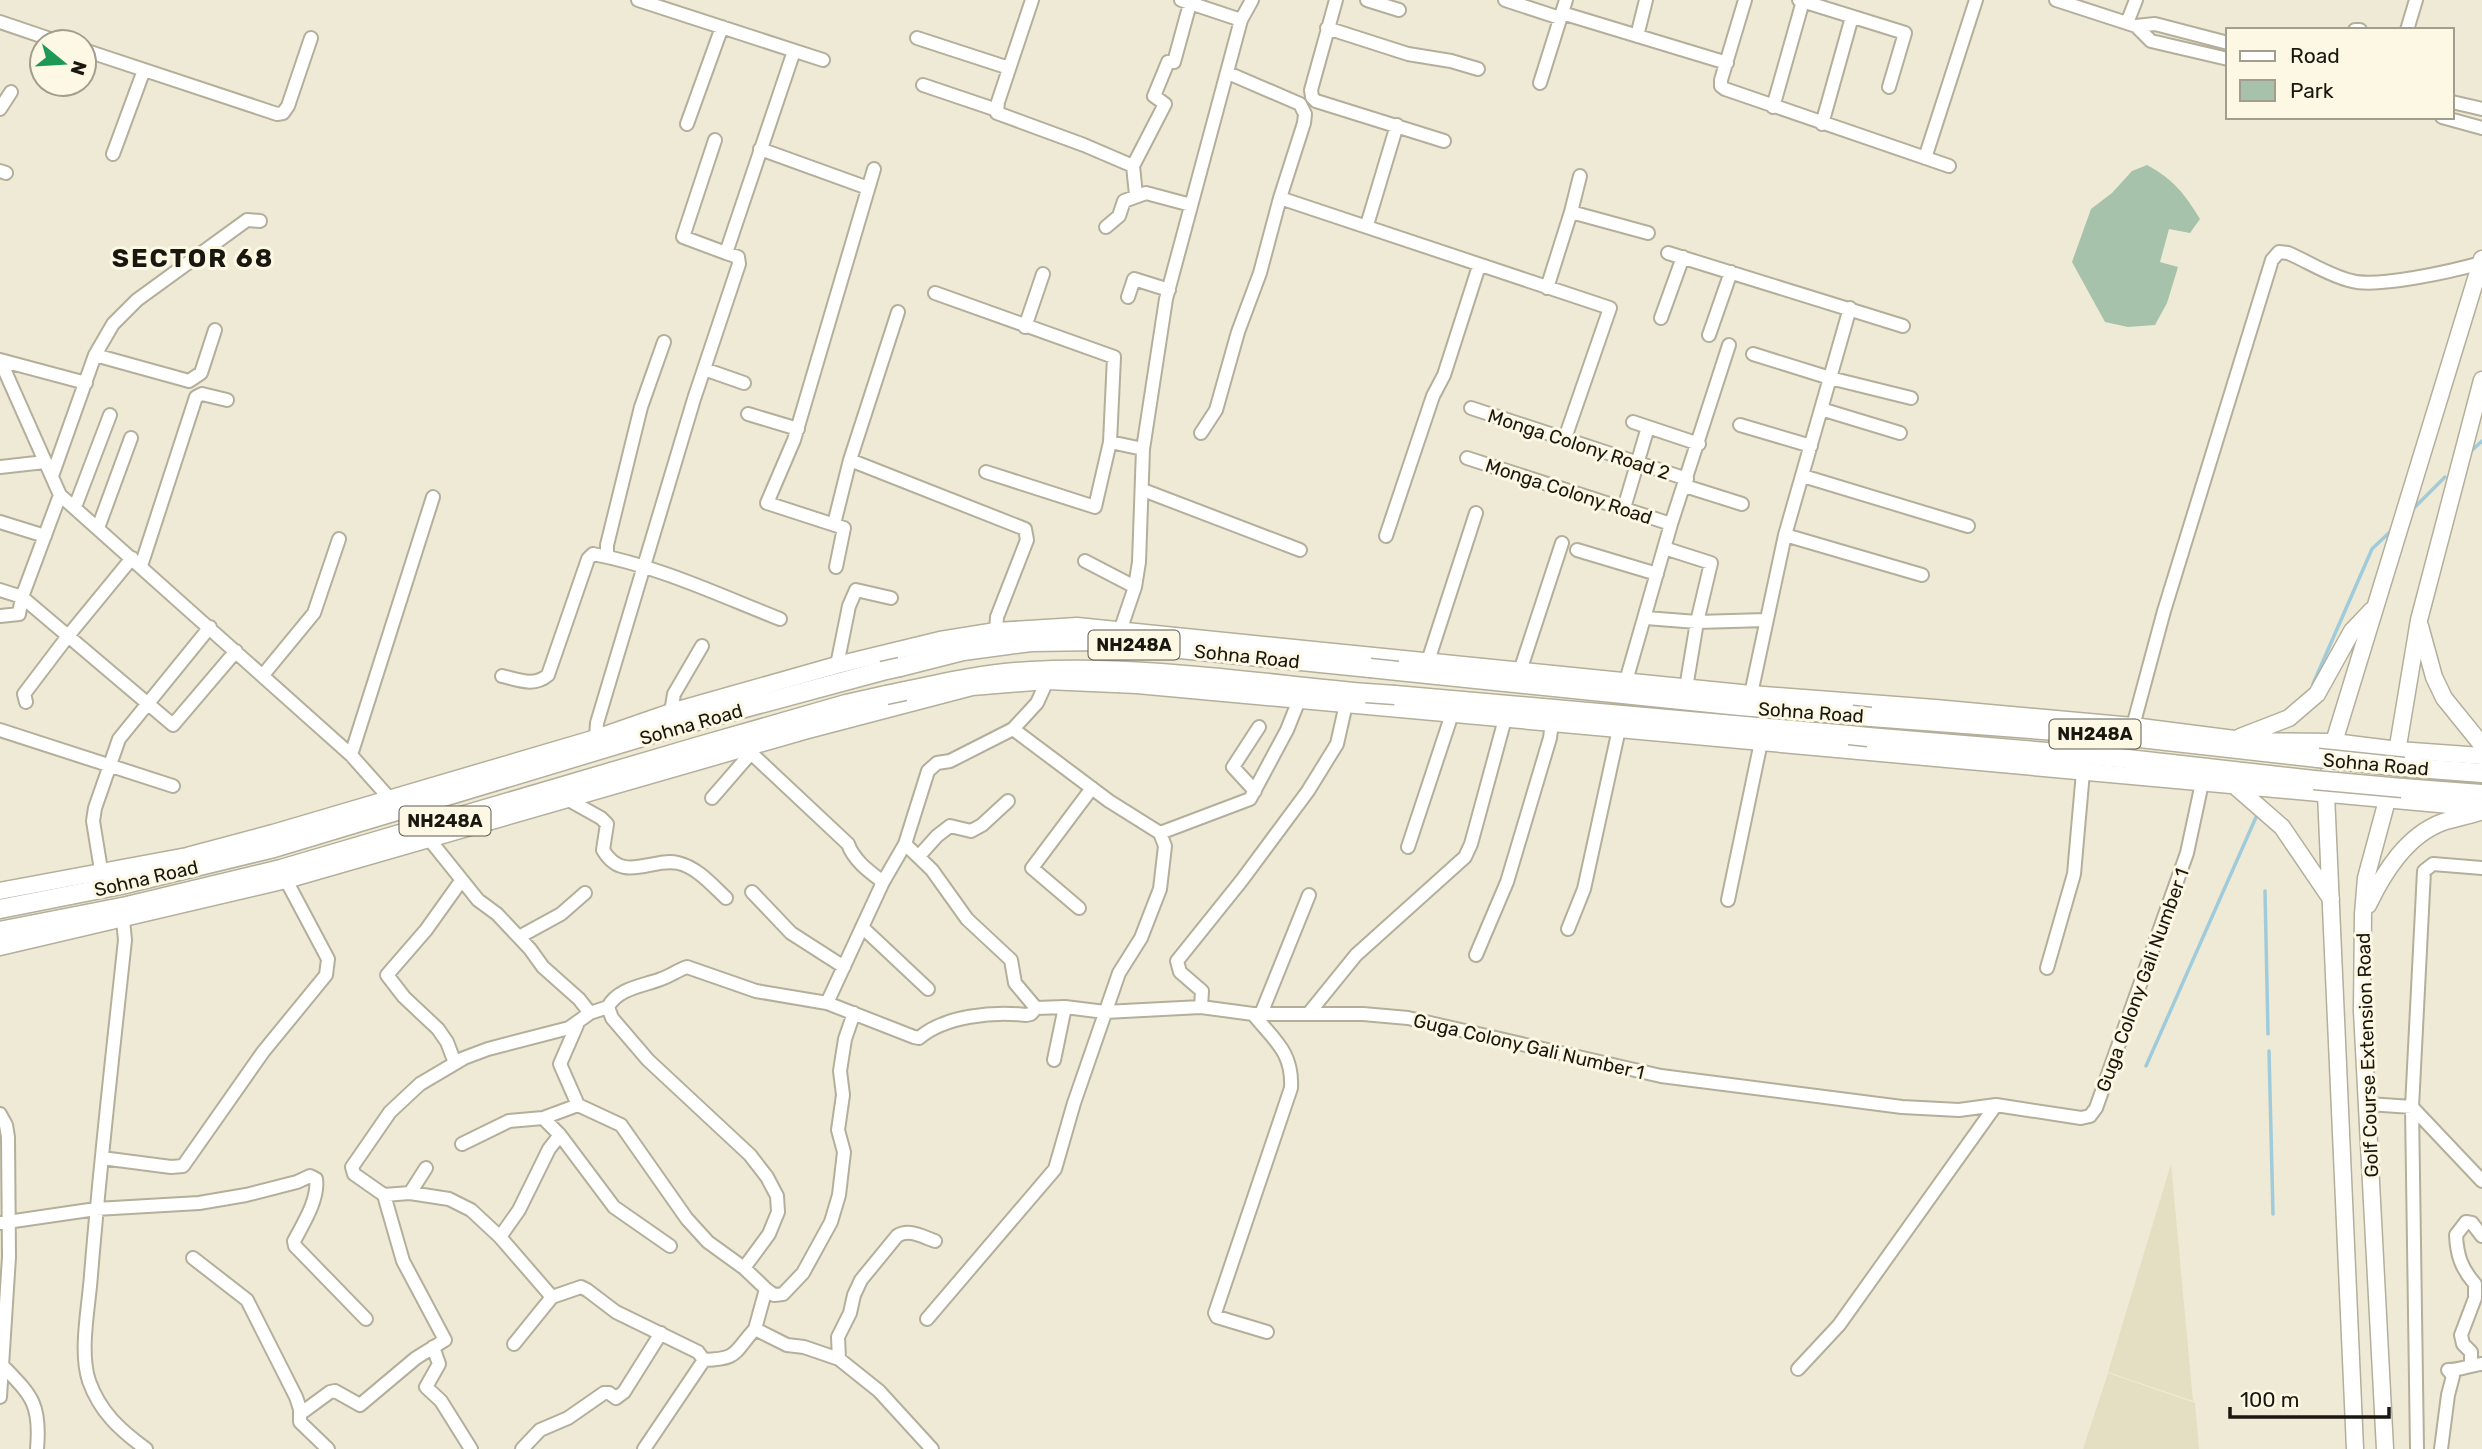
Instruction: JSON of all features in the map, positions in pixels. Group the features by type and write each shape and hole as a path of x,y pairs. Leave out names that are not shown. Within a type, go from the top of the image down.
{"highway":[{"name":"Sohna Road","path":"0,909 121,885 274,848 689,723 963,651 1031,642 1100,641 1740,706 1863,711 2318,758 2401,759 2482,772"},
{"name":"Sohna Road","path":"0,930 127,906 281,869 846,704 896,696 970,677 1030,671 1107,669 2119,758 2320,787 2395,794 2482,794"}],"main road":[{"name":"Golf Course Extension Road","path":"2355,1449 2330,899 2320,787 2481,261"},
{"name":"Golf Course Extension Road","path":"2385,1449 2362,1011 2366,878 2395,794 2419,620 2482,380"},
{"path":"2236,739 2289,718 2317,694 2352,631 2374,608"},
{"path":"2419,620 2434,677 2444,698 2482,745"},
{"path":"0,891 187,856 391,800 596,738 671,712 837,665 940,640 996,631 1077,626 1751,694 1863,711 2133,726 2236,739 2334,742 2401,759 2482,756"},
{"path":"888,653 896,696"},
{"path":"1380,707 1385,657"},
{"path":"0,947 286,880 567,799 750,750 896,696 1047,681 1111,683 2235,786 2320,787"},
{"path":"1856,752 1863,711"},
{"path":"2235,786 2283,827 2330,899"},
{"path":"2395,794 2482,810"},
{"path":"2363,914 2384,873 2424,832 2442,822 2482,810"}],"street":[{"path":"638,0 823,60"},
{"path":"1032,0 1009,68 997,110 999,115 1084,145 1133,166"},
{"path":"1120,631 1135,587 1139,562 1143,449 1169,290 1241,20 1252,0"},
{"path":"1336,0 1311,90 1312,97 1316,101 1444,141"},
{"path":"1367,0 1399,10"},
{"path":"1505,0 1727,64"},
{"path":"1540,83 1566,0"},
{"path":"1637,36 1646,0"},
{"path":"1745,0 1721,86 1730,92 1949,166"},
{"path":"1924,158 1976,0"},
{"path":"2056,0 2132,25 2155,24 2226,42"},
{"path":"2132,25 2136,0"},
{"path":"2408,28 2416,0"},
{"path":"1136,195 1133,166 1165,104 1154,96 1168,62 1174,62 1187,1 1241,20"},
{"path":"1773,107 1801,1 1905,33 1889,87"},
{"path":"1822,124 1852,17"},
{"path":"0,22 28,31"},
{"path":"2132,25 2151,41 2226,59"},
{"path":"687,124 722,27"},
{"path":"1327,27 1408,54 1451,61 1478,69"},
{"path":"98,55 277,114 283,113 288,106 311,38"},
{"path":"917,38 1009,68"},
{"path":"726,253 794,51"},
{"path":"113,154 144,70"},
{"path":"1200,433 1216,410 1238,332 1260,273 1305,114 1300,104 1228,73"},
{"path":"923,85 997,110"},
{"path":"0,108 11,92"},
{"path":"2454,102 2482,109"},
{"path":"2449,119 2482,128"},
{"path":"1367,225 1397,125"},
{"path":"596,738 597,723 642,567 739,264 738,257 683,237 715,140"},
{"path":"761,149 868,188"},
{"path":"836,567 844,528 767,503 797,429 874,169"},
{"path":"1547,288 1580,176"},
{"path":"1106,226 1119,216 1124,201 1146,192 1191,205"},
{"path":"1280,198 1367,225 1479,266 1610,309 1564,438"},
{"path":"1571,212 1648,233"},
{"path":"52,476 95,355 113,324 137,300 247,220 260,221"},
{"path":"2133,726 2164,611 2272,260 2279,252 2288,253 2354,282 2383,282 2481,261"},
{"path":"1668,253 1903,326"},
{"path":"1661,318 1683,257"},
{"path":"1386,536 1429,408 1444,375 1479,266"},
{"path":"1709,335 1731,272"},
{"path":"1025,327 1043,274"},
{"path":"1128,297 1134,279 1169,290"},
{"path":"935,293 1025,327 1114,356 1110,442 1095,507 986,472"},
{"path":"1751,694 1785,535 1850,308"},
{"path":"834,524 849,460 898,312"},
{"path":"95,355 189,381 201,373 215,330"},
{"path":"607,556 607,545 641,407 664,342"},
{"name":"Monga Colony Road","path":"1626,681 1671,524 1729,345"},
{"path":"1752,354 1830,378 1910,398"},
{"path":"0,360 86,383"},
{"path":"0,360 60,495 351,755 391,800"},
{"path":"704,369 744,383"},
{"path":"26,702 24,694 68,636 137,562 196,397 202,394 227,400"},
{"name":"Monga Colony Road 2","path":"1471,408 1638,462 1742,504"},
{"path":"1821,409 1900,433"},
{"path":"748,414 797,429"},
{"path":"75,508 110,415"},
{"path":"1633,422 1699,444"},
{"path":"1741,425 1811,446"},
{"path":"1625,508 1648,427"},
{"path":"98,528 131,438"},
{"path":"1110,442 1143,449"},
{"name":"Monga Colony Road","path":"1467,458 1671,524"},
{"path":"849,460 1026,529 1027,540 997,617 996,631"},
{"path":"0,467 45,462"},
{"path":"1803,476 1968,526"},
{"path":"1143,490 1300,551"},
{"path":"0,616 19,614 22,597 60,495"},
{"path":"351,755 433,497"},
{"path":"1428,661 1476,513"},
{"path":"0,522 45,537"},
{"path":"1785,535 1922,575"},
{"path":"263,675 314,613 339,538"},
{"path":"1520,671 1562,543"},
{"path":"1664,548 1712,564 1696,622 1686,688"},
{"path":"1577,550 1657,574"},
{"path":"502,676 530,683 541,681 548,675 588,558 593,554 607,556 715,592 780,619"},
{"path":"1084,561 1135,587"},
{"path":"0,590 22,597 173,725 236,651"},
{"path":"837,665 849,606 856,590 891,597"},
{"path":"1646,618 1696,622 1766,620"},
{"path":"101,870 93,821 119,739 210,627"},
{"path":"671,712 674,694 702,646"},
{"path":"827,1003 883,882 905,844 928,771 937,763 950,761 1013,729 1037,704 1047,681"},
{"path":"1160,833 1250,799 1287,730 1299,700"},
{"path":"1201,1007 1202,991 1180,972 1177,961 1242,880 1308,790 1337,744 1346,704"},
{"path":"1408,847 1452,714"},
{"path":"1309,1013 1356,955 1465,857 1471,844 1505,719"},
{"path":"1476,955 1507,882 1550,738 1552,723"},
{"path":"1255,791 1233,767 1258,727"},
{"path":"927,1319 1055,1168 1074,1103 1119,973 1141,938 1160,889 1165,846 1160,833 1092,788 1013,729"},
{"path":"1568,929 1584,889 1619,729"},
{"path":"0,730 173,786"},
{"path":"1728,900 1761,742"},
{"path":"712,798 750,750 848,844 851,852 867,870 883,882"},
{"path":"2047,968 2074,874 2083,772"},
{"name":"Guga Colony Gali Number 1","path":"590,1013 608,1007 629,989 663,979 687,967 756,991 827,1003 919,1038 932,1027 988,1013 1026,1015 1036,1008 1065,1007 1105,1012 1201,1007 1257,1014 1363,1014 1426,1020 1661,1076 1902,1107 1959,1110 1996,1105 2081,1118 2090,1116 2096,1108 2187,853 2202,783"},
{"path":"1079,908 1054,889 1032,867 1092,788"},
{"path":"567,799 607,824 603,850 611,859 623,866 640,868 656,863 678,863 705,878 726,898"},
{"path":"919,856 950,826 971,831 982,825 1009,801"},
{"path":"300,1414 335,1391 360,1405 385,1382 445,1340 403,1261 384,1195 354,1174 352,1167 376,1131 400,1101 419,1084 455,1063 488,1049 577,1024 590,1013 579,999 543,967 519,937 478,900 429,839"},
{"path":"905,844 932,870 967,919 1011,960 1014,983 1036,1008"},
{"path":"2417,1449 2412,1107 2424,871 2432,864 2482,868"},
{"path":"102,1158 183,1166 263,1052 326,975 328,959 286,880"},
{"path":"455,1063 447,1042 438,1029 404,997 387,975 426,930 461,881"},
{"path":"752,891 791,933 844,967"},
{"path":"519,937 561,914 585,893"},
{"path":"1267,1332 1224,1320 1215,1313 1291,1088 1289,1058 1257,1014 1309,895"},
{"path":"123,920 125,940 96,1209 85,1353 88,1378 100,1406 119,1429 146,1449"},
{"path":"862,927 928,989"},
{"path":"608,1007 612,1018 648,1060 750,1155 777,1196 778,1212 769,1234 744,1268"},
{"path":"1054,1060 1065,1007"},
{"path":"577,1024 560,1064 578,1105 621,1125 687,1219 708,1242 744,1268 774,1295 783,1294 803,1273 831,1222 835,1208 844,1157 838,1130 843,1095 841,1065 845,1039 854,1013"},
{"path":"2368,1104 2412,1107 2482,1181"},
{"path":"462,1144 509,1121 543,1118 578,1105"},
{"path":"1798,1368 1839,1325 1996,1105"},
{"path":"0,1114 8,1137 4,1222 9,1257 0,1397"},
{"path":"543,1118 560,1135 614,1207 670,1246"},
{"path":"500,1237 519,1210 549,1149 560,1135"},
{"path":"410,1193 426,1168"},
{"path":"4,1222 96,1209 199,1203 246,1195 310,1176 316,1179 317,1184 309,1212 294,1241 295,1246 366,1319"},
{"path":"384,1195 410,1193 449,1199 471,1210 500,1237 552,1297"},
{"path":"2441,1449 2453,1376 2448,1370 2459,1370 2476,1363 2463,1344 2461,1335 2475,1298 2475,1284 2463,1271 2457,1254 2456,1234 2466,1222 2472,1223 2482,1236"},
{"path":"838,1359 838,1337 850,1313 854,1294 861,1280 897,1236 910,1232 935,1241"},
{"path":"193,1258 247,1300 296,1397 300,1422 328,1449"},
{"path":"514,1344 552,1297 583,1288 616,1312 698,1352 704,1360"},
{"path":"704,1360 726,1360 733,1357 754,1329 767,1290"},
{"path":"754,1329 787,1345 804,1347 838,1359 878,1391 932,1449"},
{"path":"522,1449 540,1430 568,1419 604,1393 616,1398 624,1392 661,1334"},
{"path":"433,1347 439,1364 426,1387 441,1401 471,1449"},
{"path":"650,1447 704,1360"},
{"path":"2,1365 22,1385 34,1404 39,1427 37,1449"}],"shaded area":[{"path":"2171,1164 2193,1401 2108,1372"},
{"path":"2108,1373 2195,1403 2199,1449 2083,1449"}],"green space":[{"path":"2147,165 2178,188 2200,219 2190,233 2169,229 2160,262 2178,267 2167,303 2155,325 2128,327 2105,322 2072,262 2091,209 2112,193 2132,171"}],"waterway":[{"path":"2469,453 2482,441"},
{"path":"2412,510 2445,477"},
{"path":"2313,684 2372,549 2393,529"},
{"path":"2146,1066 2257,815"},
{"path":"2265,891 2268,1034"},
{"path":"2269,1051 2273,1214"}],"district":[{"name":"SECTOR 68","path":"193,258"}]}
